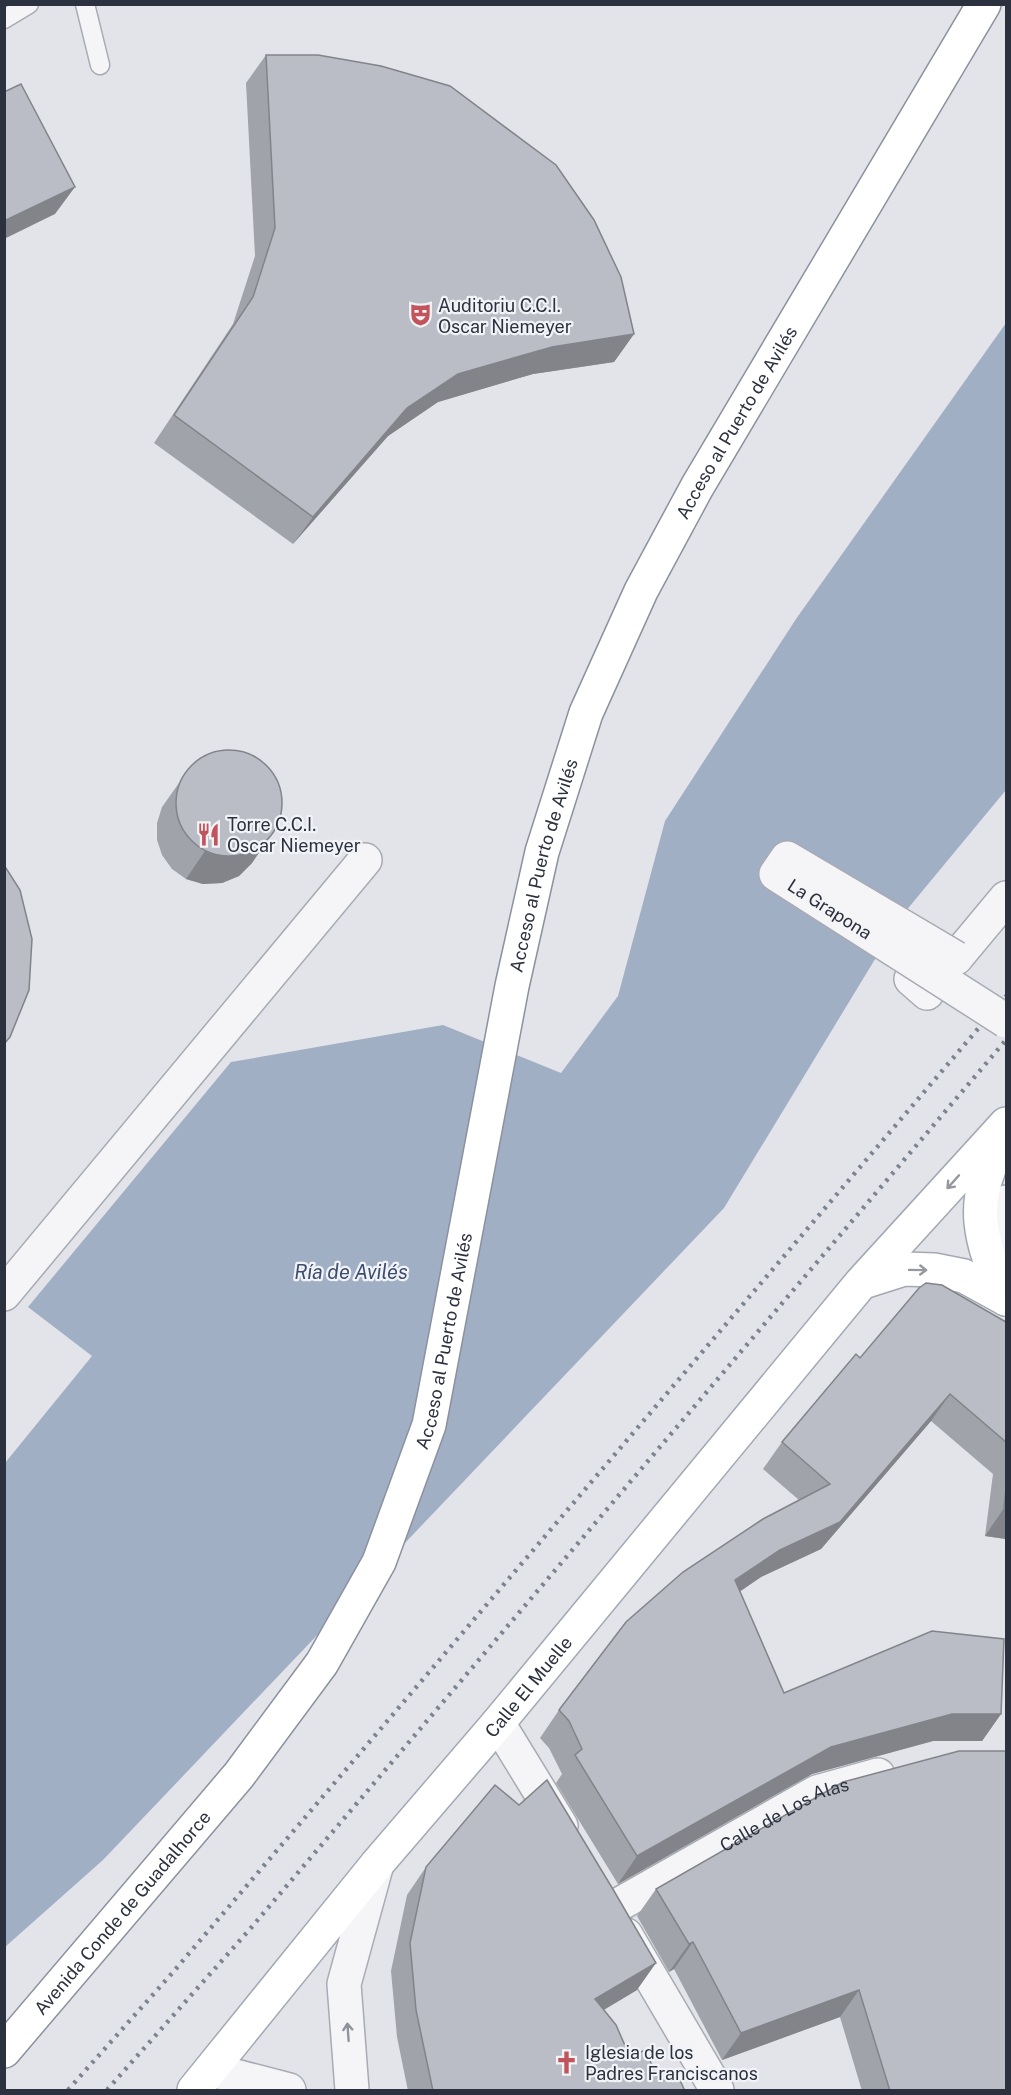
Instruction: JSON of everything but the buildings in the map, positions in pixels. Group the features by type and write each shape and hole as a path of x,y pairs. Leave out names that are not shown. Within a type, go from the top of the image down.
{"main road":[{"name":"Acceso al Puerto de Avilés","path":"239,1775 322,1663 379,1562 429,1425 512,986 542,852 586,713 641,591 697,487 984,4"},
{"name":"Calle El Muelle","path":"203,2080 377,1864 498,1723 861,1283 1006,1124"},
{"path":"1006,1136 983,1183 980,1216 990,1265 1006,1299"},
{"path":"861,1283 904,1269 934,1270 964,1276 1006,1299"},
{"name":"Avenida Conde de Guadalhorce","path":"4,2051 239,1775"}],"street":[{"name":"La Grapona","path":"992,899 956,958 787,858 776,874 1006,1021"},
{"path":"4,1294 365,860"},
{"path":"992,899 985,906 1006,880"},
{"path":"1006,1202 1001,1235 1006,1243"},
{"path":"498,1723 576,1850"},
{"name":"Calle de Los Alas","path":"611,1909 817,1792 905,1768"},
{"path":"352,2091 344,1984 377,1864"},
{"path":"593,1880 717,2091"},
{"path":"203,2080 289,2091"}],"lane":[{"path":"4,19 29,4"},
{"path":"85,4 100,65"}],"water":[{"name":"Ría de Avilés","path":"1006,323 1006,790 900,918 724,1208 103,1860 5,1947 5,1463 92,1356 28,1307 231,1062 443,1025 561,1073 618,996 665,821 796,619"}],"railway":[{"path":"68,2090 174,1971 1006,996"},
{"path":"107,2090 250,1929 1006,1040"}],"place":[{"name":"Auditoriu C.C.I. Oscar Niemeyer","path":"420,315"},
{"name":"Torre C.C.I. Oscar Niemeyer","path":"209,834"},
{"name":"Iglesia de los Padres Franciscanos","path":"567,2062"}]}
